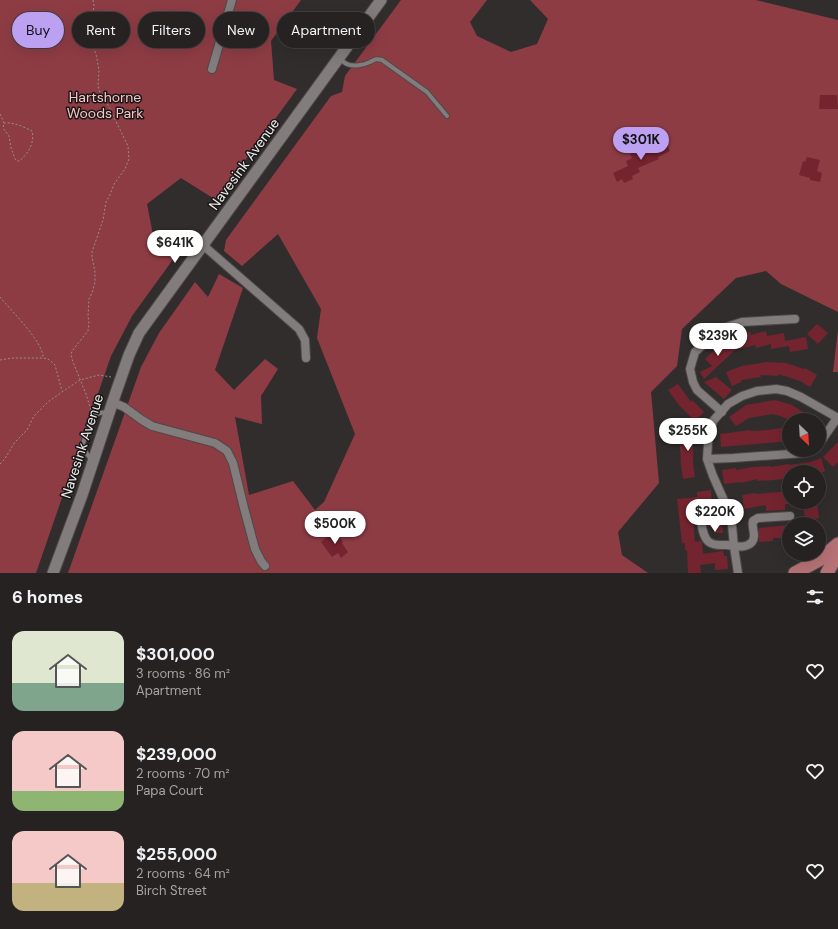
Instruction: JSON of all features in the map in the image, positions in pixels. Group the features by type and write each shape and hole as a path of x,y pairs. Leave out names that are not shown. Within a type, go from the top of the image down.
{"highway":[{"path":"795,573 819,560 838,544"},
{"path":"827,573 838,554"}],"main road":[{"name":"Navesink Avenue","path":"53,573 77,509 110,407 129,355 139,333 204,246 381,0"}],"street":[{"path":"212,69 232,0"},
{"path":"204,246 299,329 305,340 306,358"},
{"path":"722,412 697,390 693,382 690,369 696,352 722,328 742,322 795,319"},
{"path":"738,573 732,525 726,505 712,476 707,459 708,443 713,421 728,404 742,396 757,391 776,389 801,396 838,418 826,434"},
{"path":"110,407 124,408 152,426 215,443 227,451 233,463 255,549 265,566"},
{"path":"707,459 782,455"},
{"path":"700,512 704,533 709,543 734,547 746,546 751,543 754,538 752,524 758,518 790,516"}],"lane":[{"path":"339,58 348,65 356,66 369,63 378,58 382,60 427,92 447,116"},
{"path":"93,460 85,451 83,444 93,416 110,407"}],"path":[{"path":"93,0 94,5 91,41 96,54 99,70 98,86 101,96 108,105 128,146 129,159 125,168 114,184 106,202 103,220 92,252 95,282 89,299 88,332 72,351 71,355 93,416"},
{"path":"0,114 4,123 3,128 9,136 15,159 19,161 30,150 33,136 32,132 9,122 4,123"},
{"path":"0,297 29,330 39,346 43,358"},
{"path":"0,360 13,358 48,359 55,365 62,392"},
{"path":"0,464 15,442 27,430 34,416 48,402 62,392 80,380 99,376 111,376 120,380"}],"green space":[{"name":"Hartshorne Woods Park","path":"0,0 301,0 292,12 277,12 277,33 271,41 274,80 297,89 216,200 181,178 147,204 153,235 174,258 132,316 111,356 36,573 0,573"},
{"path":"401,0 487,0 470,22 477,36 511,52 537,44 548,19 530,0 756,0 838,20 838,312 781,284 766,271 736,278 682,329 677,366 651,392 659,483 618,532 622,555 648,573 68,573 141,367 159,333 195,282 208,297 219,274 243,288 215,370 234,390 265,359 278,369 261,396 262,424 235,417 249,495 293,481 315,510 324,502 355,434 317,338 321,309 278,234 242,266 224,251 226,240 331,96 342,92 345,76 366,48 375,48 375,35"},
{"path":"838,330 838,372 833,372"}],"building":[{"path":"820,95 837,95 838,109 819,109"},
{"path":"665,140 670,151 658,157 659,159 638,168 640,172 632,176 633,179 624,183 622,179 617,182 613,173 628,166 626,161 632,158 630,154"},
{"path":"807,157 820,160 817,171 822,173 820,182 810,180 810,178 799,175 803,161 805,162"},
{"path":"817,324 828,333 818,344 807,334"},
{"path":"766,331 767,336 784,333 785,341 806,337 808,349 790,352 789,346 771,349 771,344 756,348 755,345 739,349 736,335 750,332 751,335"},
{"path":"727,338 736,349 704,379 700,372 712,366 705,359"},
{"path":"767,362 786,363 804,369 805,368 817,375 810,387 800,381 778,374 778,376 760,375 761,377 741,380 741,382 732,386 726,372 742,366"},
{"path":"716,377 732,390 724,399 704,382"},
{"path":"678,384 691,402 692,400 704,412 695,421 679,405 668,390"},
{"path":"775,400 792,405 804,413 782,413 782,417 773,414 749,418 736,426 729,417 746,405"},
{"path":"682,427 698,428 697,434 694,434 693,442 695,477 683,479 680,445"},
{"path":"782,428 782,442 721,447 720,434 751,430"},
{"path":"838,442 838,462 833,467 823,457 826,457 826,454"},
{"path":"821,458 823,465 789,465 810,462"},
{"path":"782,465 782,479 757,481 757,479 741,483 724,484 722,470"},
{"path":"711,490 712,514 721,513 723,533 715,533 715,527 708,527 706,505 692,506 695,542 701,541 703,554 723,551 724,556 727,556 728,569 715,570 715,563 700,565 701,573 688,573 687,550 685,550 685,543 682,543 677,499 697,497 697,492"},
{"path":"782,492 782,509 785,510 766,511 766,505 744,509 742,495"},
{"path":"803,509 818,509 819,517 805,517"},
{"path":"782,526 782,538 773,538 773,541 759,542 759,528"},
{"path":"335,531 348,552 341,558 338,553 332,557 321,542"}]}
